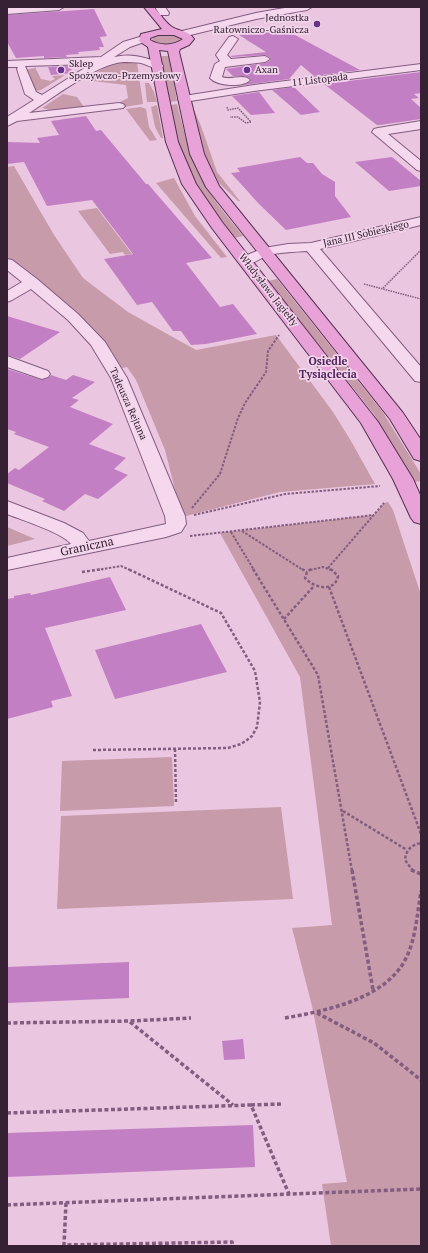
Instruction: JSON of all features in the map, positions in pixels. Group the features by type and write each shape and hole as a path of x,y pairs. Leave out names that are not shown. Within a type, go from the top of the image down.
{"main road":[{"name":"Władysława Jagiełły","path":"138,7 158,66 172,142 183,172 206,209 369,422 403,479 421,518"},
{"path":"148,35 176,46 185,43 181,35 163,25 149,7"},
{"path":"148,35 181,35"},
{"name":"Władysława Jagiełły","path":"176,46 173,52 197,154 213,187 397,417 421,455"}],"street":[{"path":"7,10 59,7"},
{"path":"249,7 263,15"},
{"path":"181,35 263,15 307,7"},
{"path":"10,120 92,68 105,58 131,48 148,35"},
{"path":"228,63 221,55 233,39"},
{"path":"7,64 105,58"},
{"path":"92,68 123,58 139,59 158,66"},
{"path":"254,88 249,77 227,82 217,80 220,64 265,59"},
{"name":"11 Listopada","path":"184,99 254,88 421,67"},
{"path":"22,69 31,94 42,100"},
{"name":"11 Listopada","path":"181,84 194,90 219,93"},
{"path":"10,120 119,106"},
{"path":"421,125 378,132 421,167"},
{"name":"Jana III Sobieskiego","path":"245,261 267,256 298,254 311,246 421,221"},
{"path":"311,246 419,371"},
{"name":"Tadeusza Rejtana","path":"7,263 73,317 97,342 119,378 175,516 176,524 174,528 166,531"},
{"path":"7,297 32,282"},
{"path":"7,361 42,374"},
{"path":"7,507 57,527 76,537 84,548"},
{"name":"Graniczna","path":"7,564 166,531"}],"path":[{"path":"230,117 241,118 246,123 251,122 238,108 228,110 226,107 241,105"},
{"path":"382,288 421,250"},
{"path":"357,283 382,288 421,299"},
{"path":"187,513 220,474 238,418 245,403 266,372 268,352 279,335"},
{"path":"190,516 285,494 380,486"},
{"path":"328,568 384,503"},
{"path":"185,537 374,515"},
{"path":"241,530 307,572"},
{"path":"231,532 318,675 373,990"},
{"path":"82,572 121,566 221,613 254,671 260,702 257,728 252,736 242,744 228,748 93,750"},
{"path":"314,568 328,568 338,576 336,582 329,587 314,586 305,578 307,572 314,568"},
{"path":"284,619 314,586"},
{"path":"329,587 421,834"},
{"path":"175,749 176,804"},
{"path":"342,811 407,850"},
{"path":"421,843 411,846 407,850 405,860 411,870 421,874"},
{"path":"285,1018 316,1013 340,1005 373,990 390,979 403,964 412,941 421,891"},
{"path":"316,1013 374,1043 421,1080"},
{"path":"7,1023 130,1021 191,1018"},
{"path":"130,1021 233,1105"},
{"path":"7,1113 282,1104"},
{"path":"251,1105 289,1194"},
{"path":"7,1205 421,1189"},
{"path":"66,1203 64,1244 232,1242 233,1246"}],"shaded area":[{"path":"161,35 174,35 181,39 171,44 163,44 152,40 154,37"},
{"path":"161,56 169,56 177,101 170,102"},
{"path":"122,61 137,62 143,104 124,107 120,102 128,98 126,85 84,80 107,66"},
{"path":"34,65 41,79 51,81 55,79 52,76 65,75 41,90 35,91 29,73 25,70 35,68"},
{"path":"145,83 149,83 157,102 147,102"},
{"path":"63,94 77,97 84,107 53,111 42,108"},
{"path":"177,104 194,164 202,181 213,198 243,236 234,238 193,179 181,153 177,139 171,105"},
{"path":"157,105 163,138 161,138 155,127 151,107"},
{"path":"192,105 217,172 240,201 238,201 219,183 210,165 201,145"},
{"path":"141,107 146,109 149,127 157,140 150,141 126,109"},
{"path":"14,166 54,235 83,278 128,312 196,350 276,335 333,412 375,484 280,492 182,517 165,450 136,380 127,367 122,368 110,349 100,339 7,259 7,167"},
{"path":"174,178 195,216 227,257 221,258 156,183"},
{"path":"97,208 132,254 125,255 123,252 110,254 78,211"},
{"path":"277,279 382,411 421,474 421,481 415,482 373,413 268,281"},
{"path":"388,502 393,510 421,595 421,1246 331,1246 322,1184 347,1182 312,1006 292,928 332,925 300,677 220,533 374,515 384,503"},
{"path":"7,527 35,539 7,546"},
{"path":"172,757 174,806 60,811 62,761"},
{"path":"281,807 293,899 57,909 61,816"}],"building":[{"path":"94,9 107,36 100,37 104,47 99,47 100,50 78,52 79,54 66,55 67,57 44,58 44,56 16,58 7,42 7,15"},
{"path":"282,28 360,70 314,76 301,65 289,79 244,85 251,81 251,79 244,76 233,76 226,69 265,63 271,60 271,58 265,55 230,56 266,52 239,35"},
{"name":"Sklep Spożywczo-Przemysłowy","path":"70,66 73,73 51,75 48,67"},
{"path":"421,72 421,93 414,94 419,98 411,99 421,108 421,119 380,125 377,125 324,84"},
{"path":"294,87 320,112 301,115 272,90"},
{"path":"259,92 275,113 251,115 232,96"},
{"path":"86,116 96,131 101,130 146,184 148,184 212,258 186,263 220,307 233,304 257,334 206,344 191,345 181,331 173,331 152,302 137,305 104,259 133,254 92,200 47,206 24,162 7,164 7,142 40,143 37,138 59,135 51,121"},
{"path":"300,157 307,163 313,163 322,174 335,182 335,196 351,217 286,230 259,204 231,173 240,172 237,168"},
{"path":"392,157 421,181 421,186 389,191 355,162"},
{"path":"7,316 60,332 20,359 7,355"},
{"path":"7,369 42,380 51,375 66,380 73,375 95,382 72,398 79,400 70,407 113,424 89,444 126,458 114,469 128,475 98,499 85,494 64,511 42,501 45,499 7,483 7,474 15,468 19,470 49,447 14,434 16,432 7,429"},
{"path":"110,577 126,610 45,628 72,696 51,701 53,707 7,719 7,599 14,598 14,596 30,593 31,595"},
{"path":"201,624 227,672 115,699 95,650"},
{"path":"129,962 129,998 7,1003 7,967"},
{"path":"243,1039 245,1059 224,1060 222,1041"},
{"path":"253,1125 255,1167 7,1177 7,1133"}],"place":[{"name":"Jednostka Ratowniczo-Gaśnicza","path":"317,24"},
{"name":"Sklep Spożywczo-Przemysłowy","path":"61,70"},
{"name":"Axan","path":"247,70"}],"district":[{"name":"Osiedle Tysiąclecia","path":"328,368"}]}
